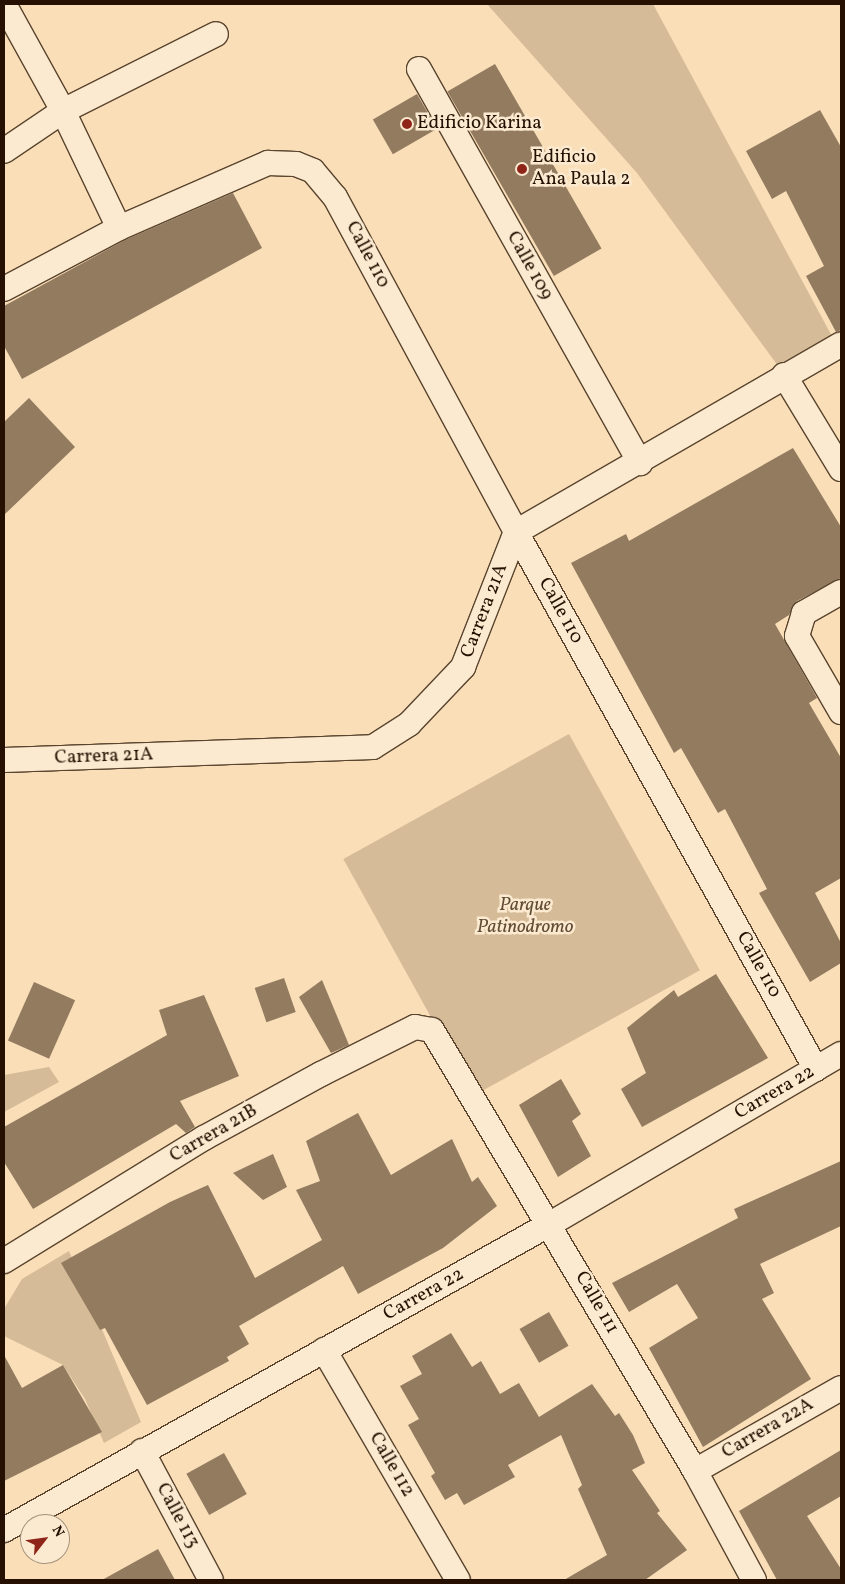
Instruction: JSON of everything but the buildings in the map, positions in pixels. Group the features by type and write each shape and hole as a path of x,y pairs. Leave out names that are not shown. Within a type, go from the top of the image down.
{"street":[{"path":"4,4 63,111 119,228 4,289"},
{"path":"4,151 63,111 216,34"},
{"name":"Calle 109","path":"419,69 640,463"},
{"name":"Calle 110","path":"119,228 268,163 296,164 313,171 335,196 516,532 816,1069"},
{"path":"516,532 640,463 784,375 841,344"},
{"path":"784,375 841,469"},
{"name":"Carrera 21A","path":"4,760 373,747 410,724 463,667 516,532"},
{"path":"841,592 804,613 797,636 841,712"},
{"name":"Carrera 21B","path":"4,1261 204,1138 321,1074 415,1027 432,1030"},
{"name":"Calle 111","path":"432,1030 550,1224 695,1471 754,1580"},
{"name":"Carrera 22","path":"4,1530 550,1224 841,1054"},
{"name":"Calle 112","path":"324,1350 458,1580"},
{"name":"Carrera 22A","path":"695,1471 841,1388"},
{"name":"Calle 113","path":"142,1451 211,1580"}],"green space":[{"path":"487,4 653,4 841,353 781,370 637,173"},
{"name":"Parque Patinodromo","path":"569,734 700,970 474,1095 343,859"},
{"path":"49,1067 59,1082 4,1112 4,1075"},
{"path":"69,1251 141,1422 104,1443 85,1399 63,1365 4,1336 4,1309 22,1279"}],"place":[{"name":"Edificio Karina","path":"407,124"},
{"name":"Edificio Ana Paula 2","path":"522,169"}]}
